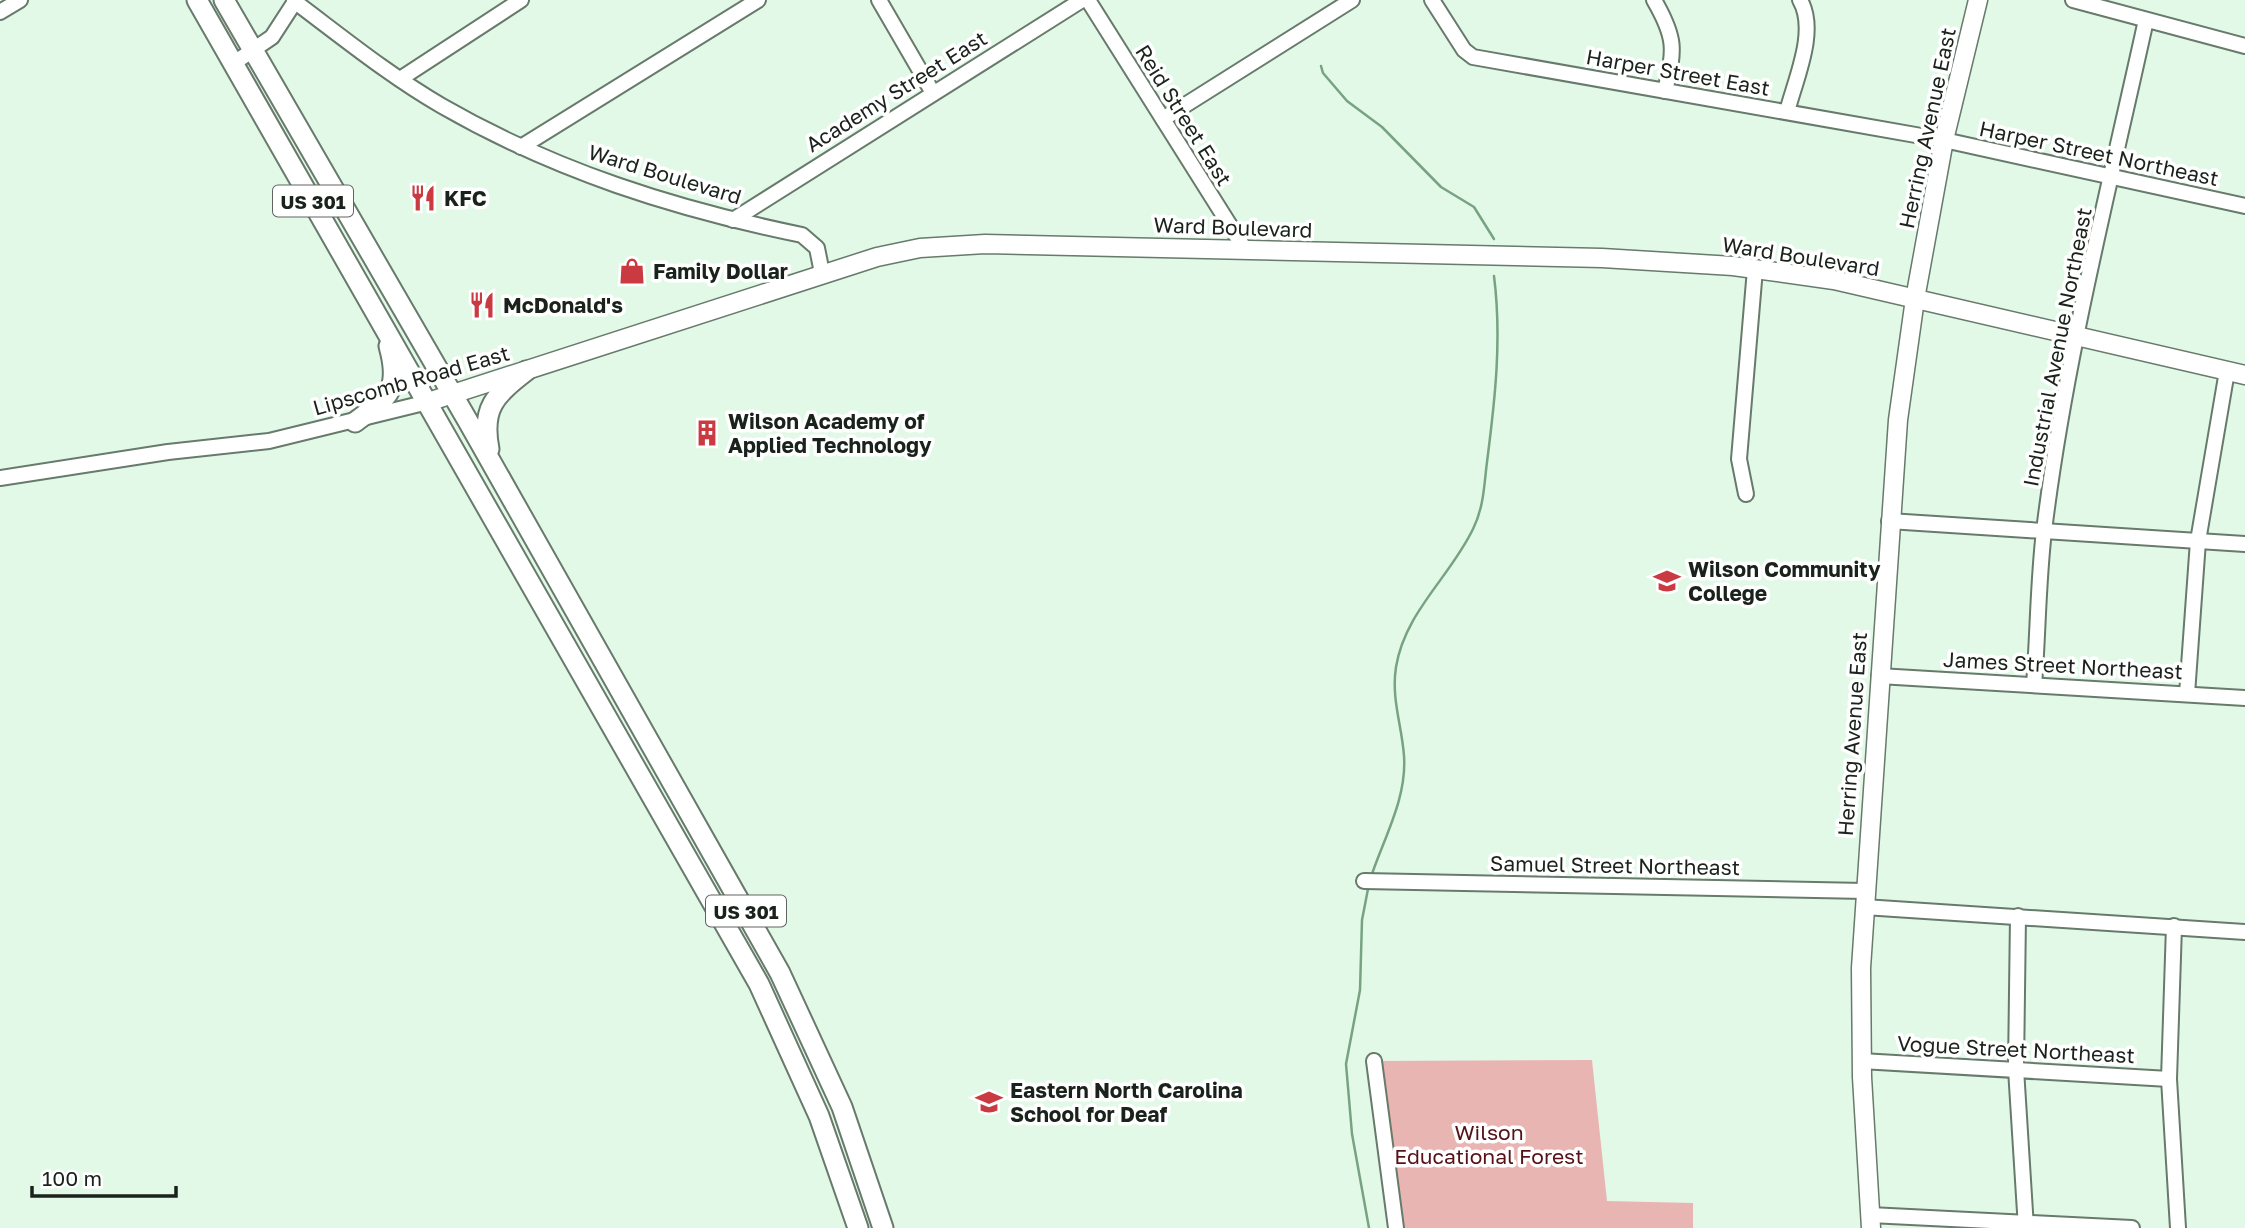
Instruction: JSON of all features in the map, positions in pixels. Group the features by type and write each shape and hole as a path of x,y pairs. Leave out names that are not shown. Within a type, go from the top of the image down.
{"highway":[{"name":"US 301","path":"197,0 383,321 759,984 819,1116 858,1228"},
{"name":"US 301","path":"225,0 492,463 780,973 842,1107 883,1228"},
{"path":"355,422 382,402 394,382 394,365 383,321"},
{"path":"492,463 485,426 489,409 500,393 526,371"}],"main road":[{"name":"Herring Avenue East","path":"1871,1221 1861,1061 1864,899 1889,521 1903,377 1915,299 1944,140 1978,0"},
{"name":"Ward Boulevard","path":"822,273 920,248 985,244 1602,258 1755,269 1833,280 2245,375"},
{"name":"Lipscomb Road East","path":"428,402 822,273"}],"street":[{"path":"0,12 20,0"},
{"path":"521,147 758,0"},
{"path":"879,0 933,93"},
{"name":"Academy Street East","path":"733,220 1082,0"},
{"name":"Reid Street East","path":"1088,0 1246,251"},
{"path":"1163,119 1352,0"},
{"name":"Harper Street East","path":"1433,0 1464,50 1474,57 1944,140"},
{"path":"1654,0 1667,22 1674,44 1665,91"},
{"path":"1787,112 1807,28 1806,12 1800,0"},
{"path":"2073,0 2245,46"},
{"path":"234,63 272,37 295,1"},
{"name":"Ward Boulevard","path":"295,1 400,79 521,147 631,191 733,220 802,235 812,240 817,248 822,273"},
{"path":"400,79 518,1"},
{"name":"Industrial Avenue Northeast","path":"2034,685 2044,532 2076,337 2146,20"},
{"name":"Harper Street Northeast","path":"1944,140 2245,206"},
{"path":"1746,494 1739,458 1755,269"},
{"path":"2187,694 2198,541 2227,371"},
{"name":"Lipscomb Road East","path":"0,478 168,452 269,441 428,402"},
{"path":"1889,521 2245,544"},
{"name":"James Street Northeast","path":"1879,676 2245,698"},
{"name":"Samuel Street Northeast","path":"1364,881 1864,899 2018,916 2245,932"},
{"path":"2018,916 2016,1069 2025,1225"},
{"path":"2174,926 2169,1079 2178,1228"},
{"path":"1374,1060 1396,1228"},
{"name":"Vogue Street Northeast","path":"1861,1061 2169,1079"},
{"path":"1871,1221 2132,1228"}],"green space":[{"name":"Wilson Educational Forest","path":"1592,1060 1607,1201 1693,1203 1693,1228 1392,1228 1374,1061"}],"waterway":[{"path":"1321,66 1323,73 1347,101 1382,127 1441,187 1474,207 1494,239"},
{"path":"1372,874 1399,801 1404,771 1395,690 1396,667 1401,647 1418,612 1473,529 1481,504 1497,369 1494,276"},
{"path":"1368,889 1362,920 1360,990 1346,1064 1352,1134 1369,1228"}],"place":[{"name":"KFC","path":"423,198"},
{"name":"Family Dollar","path":"632,271"},
{"name":"McDonald's","path":"482,305"},
{"name":"Wilson Academy of Applied Technology","path":"707,433"},
{"name":"Wilson Community College","path":"1667,581"},
{"name":"Eastern North Carolina School for Deaf","path":"989,1102"}]}
